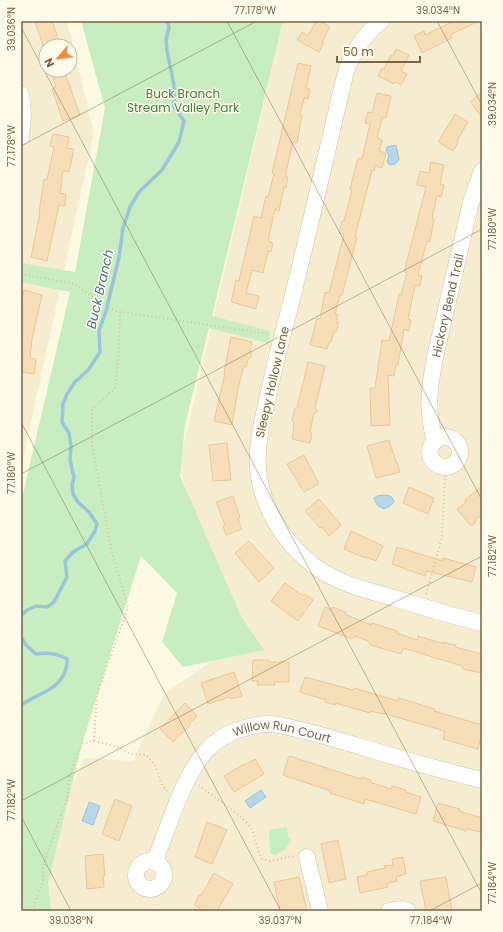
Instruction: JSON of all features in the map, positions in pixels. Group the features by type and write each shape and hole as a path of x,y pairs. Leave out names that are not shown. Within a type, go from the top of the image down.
{"street":[{"name":"Sleepy Hollow Lane","path":"382,21 365,38 355,51 346,71 281,336 261,425 257,450 258,471 264,497 280,531 292,546 324,573 359,588 482,623"},
{"path":"21,94 23,115 21,137"},
{"name":"Hickory Bend Trail","path":"444,467 438,466 434,462 430,451 432,445 436,441 429,411 431,377 471,202 482,171"},
{"path":"436,441 440,438 452,439 459,448 460,457 455,464 450,467 444,467"},
{"name":"Willow Run Court","path":"156,863 157,855 189,777 205,751 222,738 245,727 269,724 280,725 322,735 482,780"},
{"path":"307,857 320,911"},
{"path":"389,911 402,908 408,911"}],"path":[{"path":"21,274 75,284 99,302 115,311 281,336"},
{"path":"94,741 97,694 128,607 111,549 92,442 92,410 115,388 119,349 120,312"},
{"path":"423,607 442,537 445,478 444,467"},
{"path":"34,911 34,903 43,883 43,868 67,800 70,776 75,758 82,744 94,741 117,748 130,754 146,755 155,765 162,785 170,796 179,801"},
{"path":"189,777 242,818 252,830 258,852 262,859 270,860 291,856 307,857"}],"shaded area":[{"path":"21,21 67,21 71,38 38,38 38,78 78,78 78,67 94,133 21,468"},
{"path":"283,21 482,21 482,911 21,911 21,869 37,871 84,758 133,761 164,694 228,650 179,465"}],"green space":[{"name":"Buck Branch Stream Valley Park","path":"81,21 283,21 212,316 271,331 268,343 209,328 185,425 180,476 242,618 264,650 183,667 162,642 177,593 141,556 82,744 48,883 51,911 21,911 21,502 70,292 21,282 21,263 75,272 105,108"},
{"path":"287,827 288,836 292,841 286,847 287,849 276,855 270,854 269,830"}],"water":[{"path":"396,145 399,160 395,164 390,165 387,162 389,155 386,150 387,147"},
{"path":"385,495 392,497 394,502 384,509 378,505 374,498"},
{"path":"261,790 266,797 250,808 245,801"},
{"path":"89,802 100,806 93,825 82,821"}],"building":[{"path":"35,21 52,21 58,38 40,38"},
{"path":"316,21 320,21 330,27 322,42 324,43 319,52 297,40 302,32 308,36"},
{"path":"454,21 479,21 450,35 452,38 422,53 414,36 424,31 425,35"},
{"path":"396,49 409,55 401,71 407,74 401,85 395,82 394,84 378,76 382,68 384,69 391,55 393,56"},
{"path":"298,63 311,66 306,88 310,89 308,99 304,98 300,115 302,115 297,143 293,142 285,176 288,177 286,188 284,187 279,211 275,209 268,241 273,243 271,252 268,251 263,273 252,270 246,293 259,296 256,309 231,302 236,280 239,281 254,216 261,218 266,196 268,197 274,174 272,173"},
{"path":"53,78 67,78 80,115 63,121 52,89 56,87"},
{"path":"482,92 482,117 470,102"},
{"path":"377,93 391,96 386,118 382,118 377,138 382,140 379,151 386,153 382,168 375,166 374,171 372,170 355,237 357,237 342,295 340,295 335,314 338,315 336,322 339,323 327,349 310,345 317,318 320,319 325,292 329,293 344,234 339,233 342,221 344,221 352,190 350,189 358,158 362,159 370,124 365,123 366,118 368,112 372,113"},
{"path":"455,114 468,122 453,151 438,142"},
{"path":"53,134 69,137 67,148 74,149 69,172 63,171 60,193 66,194 65,206 59,205 47,261 31,257 40,213 44,179 47,180 54,147 50,146"},
{"path":"431,162 444,165 440,184 444,185 441,197 437,196 432,218 434,219 430,242 427,241 418,275 422,276 420,286 415,285 408,319 411,320 409,331 404,329 398,365 396,365 394,376 388,375 390,425 371,426 370,388 375,388 382,340 389,341 399,294 401,295 407,272 404,272 426,187 417,185 420,171 429,173"},
{"path":"24,290 42,295 32,339 30,358 36,359 34,374 21,372 21,304"},
{"path":"231,337 252,342 250,351 251,357 248,359 246,367 244,366 238,388 232,425 214,421 225,373"},
{"path":"308,362 325,366 315,408 318,411 314,413 310,432 312,433 310,443 292,439 294,422 292,421 295,408 297,408"},
{"path":"389,440 400,472 376,478 367,446"},
{"path":"227,443 231,480 213,481 209,445"},
{"path":"304,455 319,484 304,492 287,464"},
{"path":"482,486 482,515 476,519 476,522 473,525 470,525 457,509 466,502 465,500"},
{"path":"409,487 434,498 428,514 403,503"},
{"path":"233,496 240,518 238,519 242,529 226,535 223,526 225,525 216,502"},
{"path":"319,499 341,525 329,536 305,511"},
{"path":"351,531 383,546 376,561 344,549"},
{"path":"249,541 274,568 259,582 235,553"},
{"path":"397,547 443,561 443,558 476,567 472,582 426,571 425,576 392,564"},
{"path":"285,583 303,596 305,594 313,600 298,621 271,601"},
{"path":"325,607 331,610 332,607 346,612 345,614 371,625 372,623 397,631 397,633 417,640 418,636 444,644 444,642 456,645 455,647 482,654 482,673 463,669 462,666 403,648 401,654 371,645 368,641 354,636 352,639 318,626"},
{"path":"253,660 289,662 289,682 274,682 275,685 257,685 258,681 252,681"},
{"path":"234,672 242,696 231,699 230,697 208,704 201,683"},
{"path":"305,677 353,690 354,688 398,701 399,698 435,709 434,711 482,725 482,734 478,749 443,739 445,731 382,713 371,711 370,713 335,703 335,705 325,702 326,700 300,692"},
{"path":"185,703 197,716 173,742 160,729"},
{"path":"289,756 361,779 362,777 371,780 370,782 391,789 392,786 406,790 406,792 421,797 416,814 365,799 364,804 283,775"},
{"path":"255,759 264,774 234,792 224,776"},
{"path":"115,799 132,806 119,841 102,834"},
{"path":"438,803 460,809 459,811 482,818 482,832 467,829 466,831 433,821"},
{"path":"207,822 227,830 212,864 195,857"},
{"path":"338,840 346,879 329,883 321,844"},
{"path":"103,854 105,876 103,876 104,887 87,889 85,856"},
{"path":"403,857 406,874 396,877 397,881 387,883 388,887 360,893 357,877 367,875 367,872 385,868 384,866 393,865 392,859"},
{"path":"214,873 233,884 217,911 204,911 194,905"},
{"path":"299,877 307,911 280,911 274,882"},
{"path":"446,877 452,911 426,911 420,881"}],"waterway":[{"name":"Buck Branch","path":"21,616 27,610 36,606 47,607 54,602 67,577 65,561 73,552 87,544 95,531 97,524 89,512 78,502 73,494 72,485 74,477 70,460 71,446 69,433 62,422 63,404 67,394 75,382 89,369 100,352 99,331 106,311 119,257 123,228 130,207 139,192 162,170 179,142 184,121 174,107 174,85 166,40 169,27 167,21"},
{"name":"Buck Branch","path":"21,637 26,645 36,654 56,654 67,659 67,667 56,685 21,705"}]}
